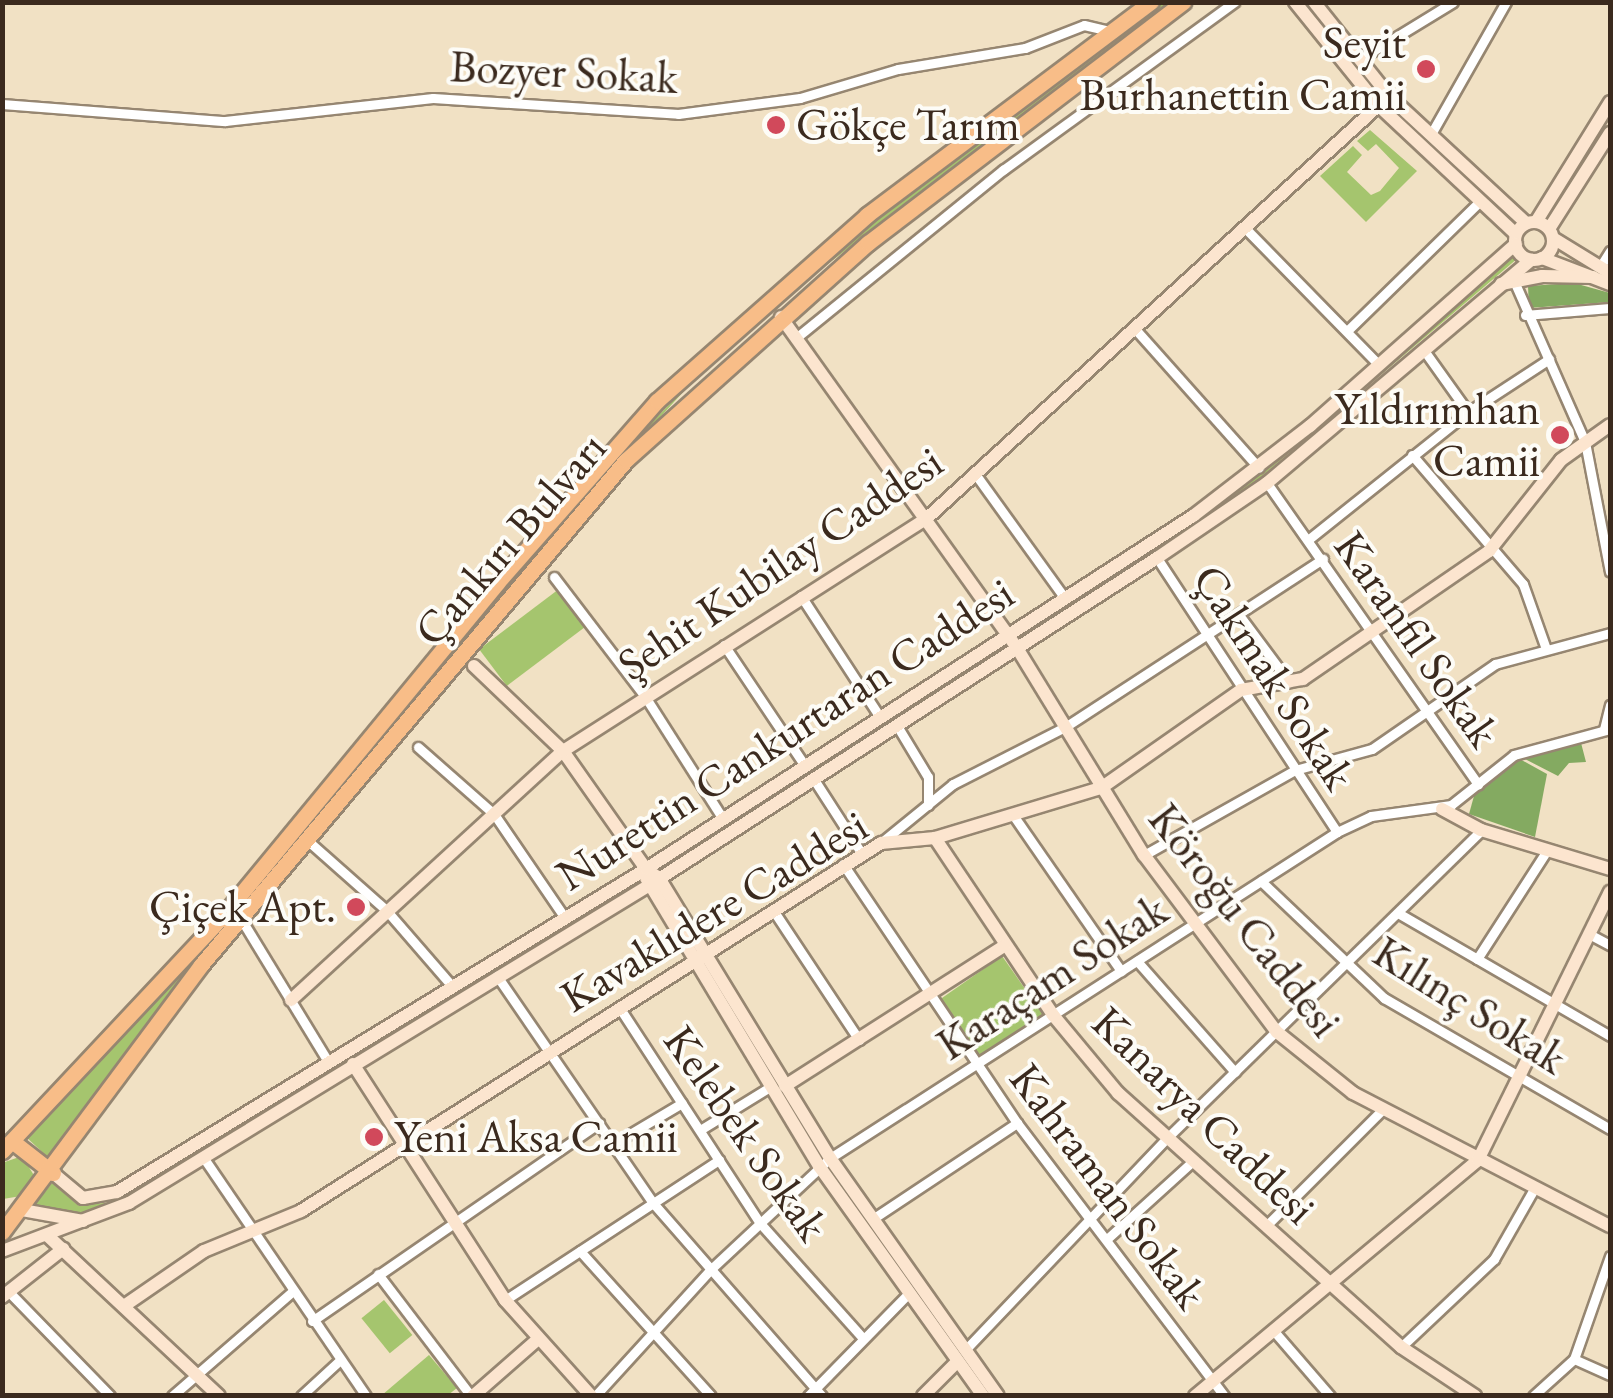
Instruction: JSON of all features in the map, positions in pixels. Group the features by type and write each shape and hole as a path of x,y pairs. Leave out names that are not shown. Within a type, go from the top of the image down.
{"highway":[{"name":"Çankırı Bulvarı","path":"7,1146 222,916 497,583 657,401 867,215 1151,2"},
{"name":"Çankırı Bulvarı","path":"2,1232 52,1173 176,997 592,498 781,317 924,197 1183,2"},
{"path":"7,1146 52,1173"},
{"path":"2,1205 22,1210"}],"street":[{"path":"796,338 989,181 1234,2"},
{"path":"1296,2 1480,201 1602,272 1610,284"},
{"path":"1314,2 1360,60 1384,101 1432,134 1533,232 1536,259"},
{"path":"1360,60 1454,2"},
{"path":"1432,134 1506,2"},
{"name":"Bozyer Sokak","path":"2,104 225,121 432,98 678,114 800,98 898,69 1025,48 1084,25 1114,31"},
{"name":"Şehit Kubilay Caddesi","path":"291,1000 563,751 724,644 926,520 1384,101"},
{"name":"Nurettin Cankurtaran Caddesi","path":"1533,232 1610,102"},
{"name":"Nurettin Cankurtaran Caddesi","path":"2,1252 90,1221 203,1157 654,882 880,717 1259,468 1533,232 1608,142"},
{"path":"1347,332 1480,201"},
{"path":"1246,230 1378,364"},
{"path":"1533,232 1536,259"},
{"path":"1602,272 1610,252"},
{"path":"1536,259 1602,272"},
{"name":"Nurettin Cankurtaran Caddesi","path":"52,1173 83,1198 108,1196 723,819 896,724 1268,483 1494,286 1536,259"},
{"path":"1494,286 1602,272"},
{"path":"1514,281 1584,442 1610,572"},
{"path":"1526,315 1610,308"},
{"name":"Köroğu Caddesi","path":"781,317 1017,648 1144,856 1277,1032 1333,1080 1478,1160 1610,1226"},
{"path":"1137,331 1259,468"},
{"path":"1422,348 1468,412"},
{"path":"1309,539 1468,412 1549,358"},
{"name":"Kavaklıdere Caddesi","path":"124,1306 204,1251 301,1211 880,843 934,838 1101,788 1241,690 1289,682 1489,550 1546,476 1610,425"},
{"path":"1412,456 1529,593 1546,649"},
{"path":"976,474 1064,596"},
{"name":"Karanfil Sokak","path":"1268,483 1478,784"},
{"name":"Çakmak Sokak","path":"1157,558 1337,832"},
{"path":"880,843 954,784 1065,727 1204,633 1323,560"},
{"path":"554,577 644,695 723,819"},
{"path":"800,596 880,717"},
{"path":"1240,614 1289,682"},
{"path":"1144,856 1295,770 1362,754 1495,664 1610,633"},
{"path":"724,644 862,854"},
{"path":"474,666 563,751 654,882 824,1162 909,1293 998,1396"},
{"path":"1607,729 1610,705"},
{"path":"896,724 928,777 928,805"},
{"name":"Karaçam Sokak","path":"593,1396 653,1336 710,1270 824,1162 1337,832 1371,816 1442,809 1531,747 1607,729"},
{"path":"418,747 494,814 565,918"},
{"path":"1442,809 1481,830 1610,869"},
{"path":"1013,815 1121,971"},
{"path":"923,1396 1167,1138 1481,830"},
{"name":"Kanarya Caddesi","path":"934,838 1004,946 1098,1072 1330,1286 1401,1347 1475,1396"},
{"path":"306,839 387,911 452,986"},
{"path":"1477,959 1548,850"},
{"name":"Kahraman Sokak","path":"843,864 1016,1123 1094,1219 1224,1396"},
{"name":"Kılınç Sokak","path":"1261,881 1346,966 1409,1014 1610,1130"},
{"path":"1196,1396 1478,1160 1516,1074 1610,892"},
{"path":"772,910 859,1040"},
{"path":"1398,913 1610,1036"},
{"path":"240,919 327,1060"},
{"path":"1589,934 1610,945"},
{"path":"700,1130 859,1040 1004,946"},
{"path":"1137,961 1235,1072"},
{"path":"496,976 653,1203 815,1393 909,1293"},
{"name":"Kelebek Sokak","path":"619,1007 760,1222 864,1338"},
{"path":"354,1064 505,1300 537,1340 593,1396"},
{"path":"613,1144 682,1103"},
{"path":"1266,1226 1383,1109"},
{"path":"312,1321 599,1122"},
{"path":"874,1218 1016,1123"},
{"path":"203,1157 366,1396"},
{"path":"505,1300 719,1160"},
{"path":"1108,1238 1193,1161"},
{"path":"824,1162 874,1218 962,1355 982,1396"},
{"path":"1401,1347 1494,1259 1534,1187"},
{"path":"22,1210 90,1221"},
{"path":"48,1236 219,1396"},
{"path":"63,1250 6,1294 110,1396"},
{"path":"580,1251 711,1396"},
{"path":"1533,1396 1574,1359 1610,1256"},
{"path":"378,1274 472,1396 537,1340"},
{"path":"172,1396 293,1291"},
{"path":"1274,1330 1330,1396"},
{"path":"1574,1359 1610,1375"},
{"path":"301,1396 339,1360"}],"green space":[{"path":"1160,3 1170,3 795,289 871,224"},
{"path":"1370,130 1417,171 1366,222 1320,176 1353,146 1362,155 1347,172 1371,195 1380,191 1399,168 1376,144 1368,151 1357,141"},
{"path":"1513,253 1518,258 1255,482 1180,535 1027,631 1265,471"},
{"path":"1574,283 1610,293 1610,302 1529,308 1528,286"},
{"path":"707,366 541,547 174,988 53,1162 25,1136 175,980 589,486"},
{"path":"559,589 587,626 507,686 479,649"},
{"path":"1580,739 1586,762 1569,763 1558,776 1521,757"},
{"path":"1518,758 1547,774 1535,837 1469,814 1474,796"},
{"path":"1002,956 1045,1017 981,1062 938,1001"},
{"path":"402,1025 110,1206 81,1214 32,1208 52,1183 79,1206 111,1202"},
{"path":"22,1156 35,1177 21,1196 3,1199 2,1163"},
{"path":"384,1300 412,1335 390,1353 361,1318"},
{"path":"429,1355 457,1388 448,1395 382,1395"}],"place":[{"name":"Seyit Burhanettin Camii","path":"1426,69"},
{"name":"Gökçe Tarım","path":"776,125"},
{"name":"Yıldırımhan Camii","path":"1560,435"},
{"name":"Çiçek Apt.","path":"356,907"},
{"name":"Yeni Aksa Camii","path":"374,1137"}]}
